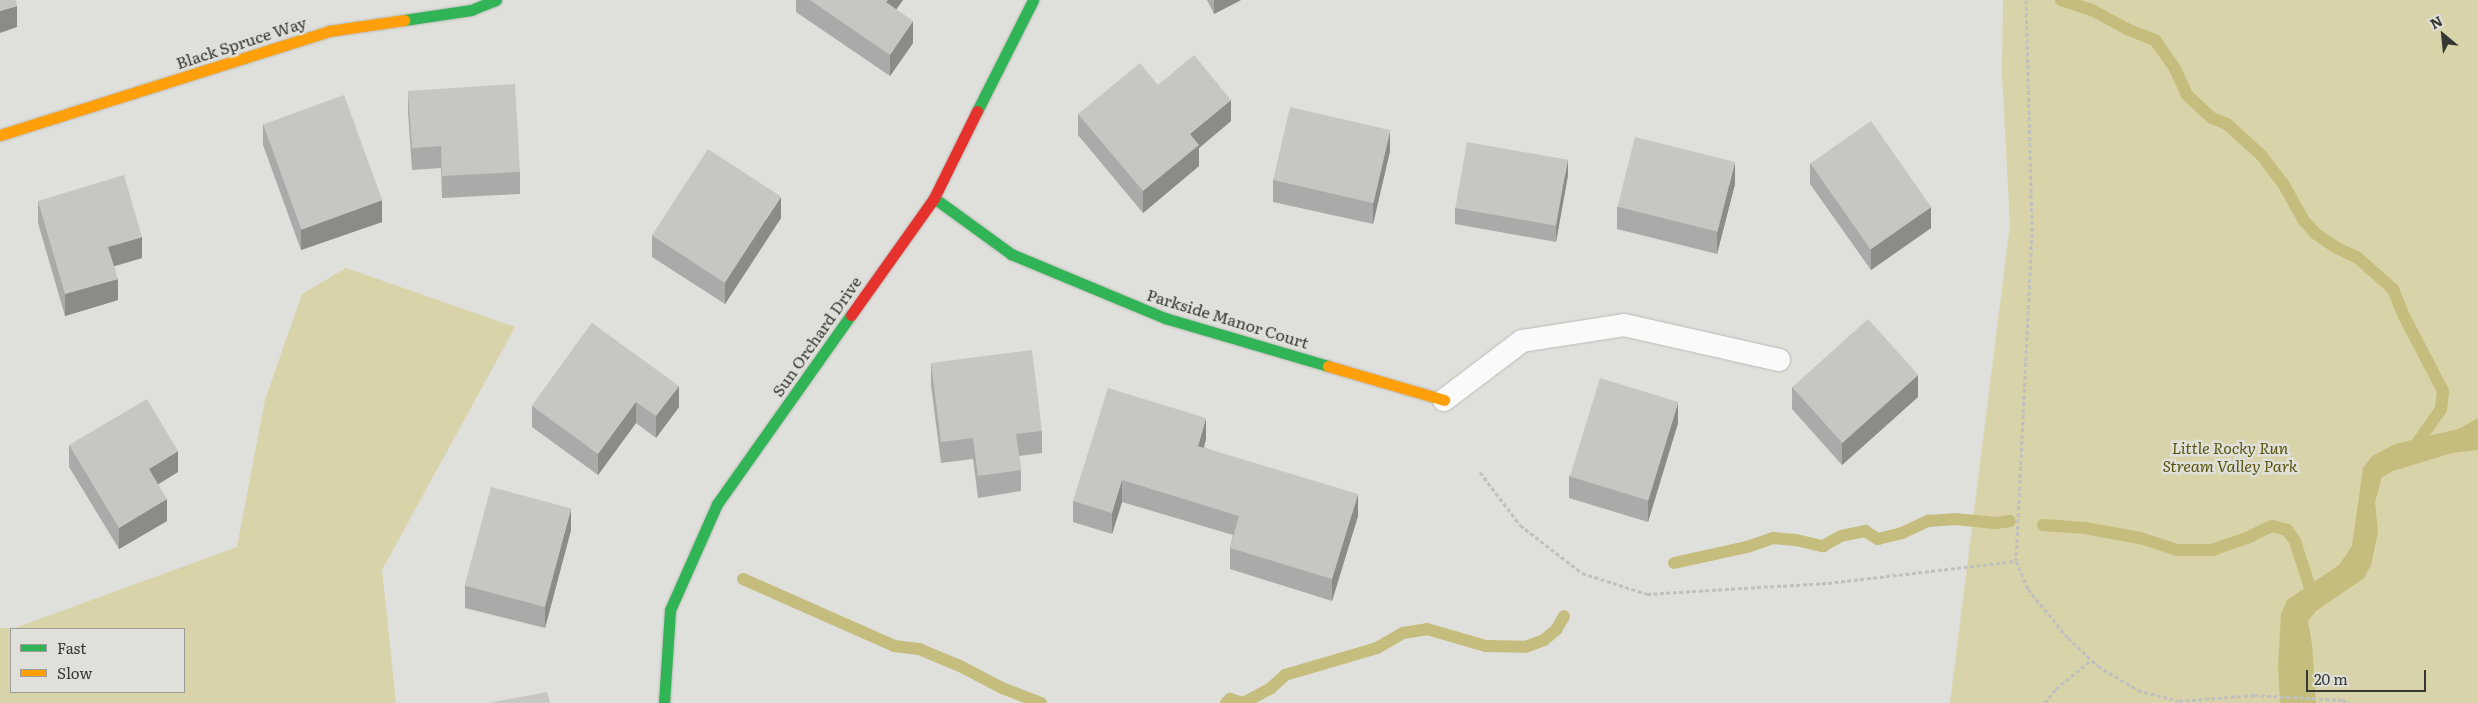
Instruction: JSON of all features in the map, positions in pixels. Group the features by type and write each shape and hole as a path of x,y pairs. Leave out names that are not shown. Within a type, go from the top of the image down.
{"street":[{"name":"Black Spruce Way","path":"0,135 328,31 471,10 496,0"},
{"name":"Sun Orchard Drive","path":"664,703 670,610 716,504 934,198 1033,0"},
{"name":"Parkside Manor Court","path":"934,198 1010,254 1165,318 1444,400"}],"lane":[{"path":"1444,400 1522,341 1624,325 1779,360"}],"path":[{"path":"2026,0 2032,233 2016,561 2028,589 2068,638 2091,660 2138,690 2179,701 2254,695 2342,700 2350,703"},
{"path":"1480,472 1520,525 1582,573 1647,594 1828,583 2016,561"},
{"path":"2045,703 2056,688 2091,660"}],"green space":[{"name":"Little Rocky Run Stream Valley Park","path":"2003,0 2478,0 2478,703 1950,703 2010,225 2002,73"},
{"path":"346,268 515,327 382,570 396,703 0,703 0,628 10,628 10,693 185,693 185,628 15,628 237,547 265,400 302,294"}],"shaded area":[{"path":"2478,418 2478,450 2452,453 2393,471 2382,477 2375,502 2378,532 2371,565 2364,578 2316,611 2308,621 2312,644 2316,703 2280,703 2278,666 2281,614 2287,600 2339,565 2352,546 2363,468 2372,456 2395,444 2458,429"}],"building":[{"path":"0,0 16,0 17,6 0,11"},
{"path":"810,0 888,0 886,2 913,21 890,55"},
{"path":"1194,55 1231,100 1190,134 1199,145 1143,191 1078,114 1140,63 1158,85"},
{"path":"515,84 520,172 442,176 441,146 412,148 408,91"},
{"path":"344,95 382,200 301,230 263,124"},
{"path":"1290,107 1390,130 1373,203 1273,180"},
{"path":"1871,121 1931,207 1871,249 1810,163"},
{"path":"1635,137 1735,162 1718,232 1618,207"},
{"path":"1467,142 1567,160 1556,226 1455,208"},
{"path":"708,149 781,196 725,283 652,235"},
{"path":"124,175 142,237 108,247 118,279 65,294 38,201"},
{"path":"1868,319 1918,375 1842,443 1792,387"},
{"path":"592,323 679,386 656,416 636,402 598,454 532,406"},
{"path":"1032,350 1042,431 1016,434 1021,470 978,476 973,438 941,442 931,363"},
{"path":"1600,378 1678,402 1648,500 1570,476"},
{"path":"1108,388 1206,418 1198,446 1358,494 1332,579 1230,548 1239,516 1122,480 1112,513 1073,501"},
{"path":"147,399 178,451 149,469 167,499 119,528 69,445"},
{"path":"491,487 571,508 545,607 465,586"},
{"path":"547,692 550,703 488,703"}],"waterway":[{"path":"2061,0 2092,10 2129,30 2155,40 2175,69 2187,95 2212,118 2227,124 2262,156 2284,185 2304,221 2316,234 2337,248 2358,258 2393,289 2405,318 2443,391 2441,409 2419,440 2415,451"},
{"path":"1674,563 1747,547 1773,538 1796,540 1823,546 1841,536 1865,531 1878,539 1902,533 1928,521 1955,519 1996,523 2010,521"},
{"path":"2043,525 2085,528 2140,538 2178,550 2212,550 2247,538 2272,526 2287,530 2295,541 2310,588 2308,597"},
{"path":"743,579 894,646 919,649 960,666 1002,688 1041,703"},
{"path":"1243,703 1271,688 1285,675 1377,648 1403,633 1427,629 1486,646 1525,647 1544,640 1556,630 1564,616"},
{"path":"1226,703 1230,699 1243,703"}],"traffic: fast":[{"path":"404,20 471,10 496,0"},
{"path":"977,111 1033,0"},
{"path":"934,198 1011,254 1165,318 1328,366"},
{"path":"664,703 670,610 717,504 851,315"}],"traffic: slow":[{"path":"0,135 329,31 404,20"},
{"path":"1328,366 1444,400"}],"traffic: jam":[{"path":"851,315 934,198 977,111"}]}
